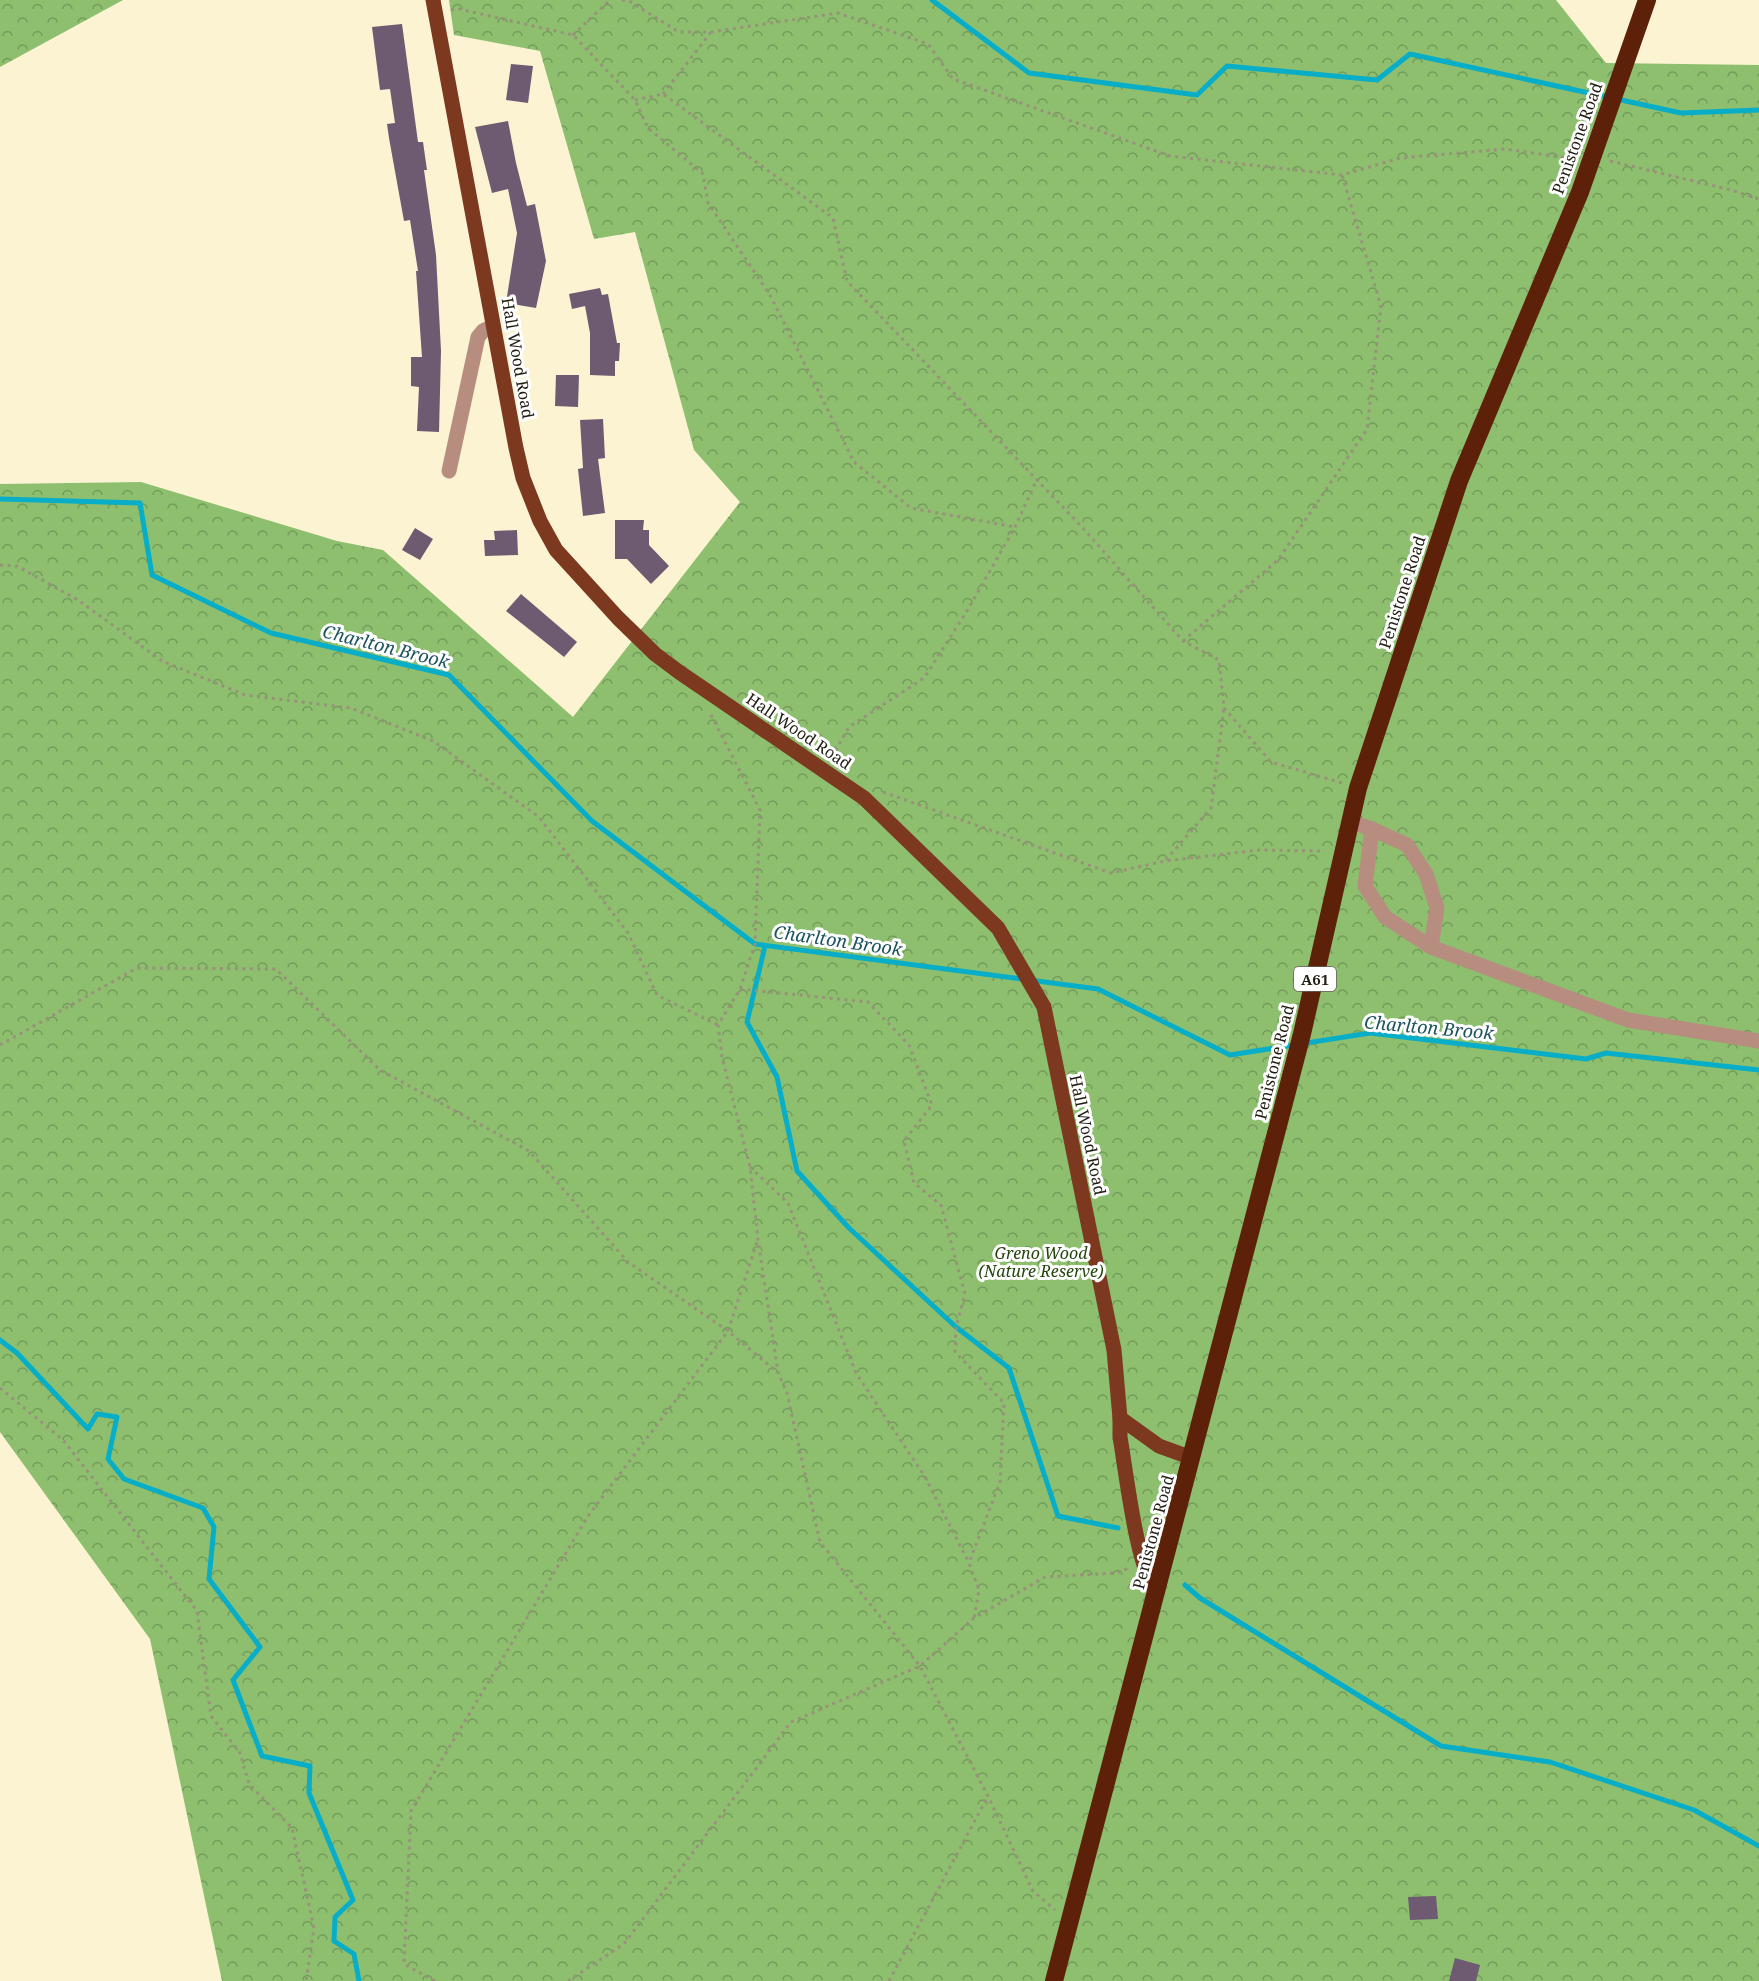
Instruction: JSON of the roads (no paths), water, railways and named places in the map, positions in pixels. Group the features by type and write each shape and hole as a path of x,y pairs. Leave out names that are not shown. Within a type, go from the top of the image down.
{"highway":[{"name":"Penistone Road","path":"1054,1981 1302,1034 1358,788 1459,481 1591,159 1647,0"}],"main road":[{"name":"Hall Wood Road","path":"435,6 523,478 540,521 556,550 618,618 655,654 864,798 998,928 1044,1007 1114,1350 1120,1418 1119,1437 1143,1563 1149,1584 1157,1593"},
{"path":"1120,1418 1159,1446 1192,1458"}],"lane":[{"path":"450,471 478,337 483,331 494,326"},
{"path":"1352,822 1407,845 1426,874 1437,908 1431,947"},
{"path":"1372,829 1365,886 1385,917 1431,947 1628,1020 1759,1041"}],"waterway":[{"path":"932,0 1029,73 1197,95 1227,66 1377,80 1410,54 1681,113 1759,110"},
{"name":"Charlton Brook","path":"0,499 140,503 152,575 271,633 449,675 592,821 755,944 1098,989 1230,1055 1370,1033 1586,1059 1606,1053 1759,1070"},
{"path":"765,946 747,1022 777,1077 797,1171 849,1228 956,1327 1009,1368 1058,1516 1118,1528"},
{"path":"0,1340 17,1353 88,1429 97,1414 117,1417 108,1459 124,1479 203,1508 214,1527 209,1579 260,1647 233,1680 262,1756 310,1766 309,1793 353,1900 335,1917 334,1941 354,1954 359,1981"},
{"path":"1185,1585 1200,1598 1441,1746 1550,1762 1694,1810 1759,1846"}],"park label":[{"name":"Greno Wood (Nature Reserve)","path":"1041,1262"}]}
